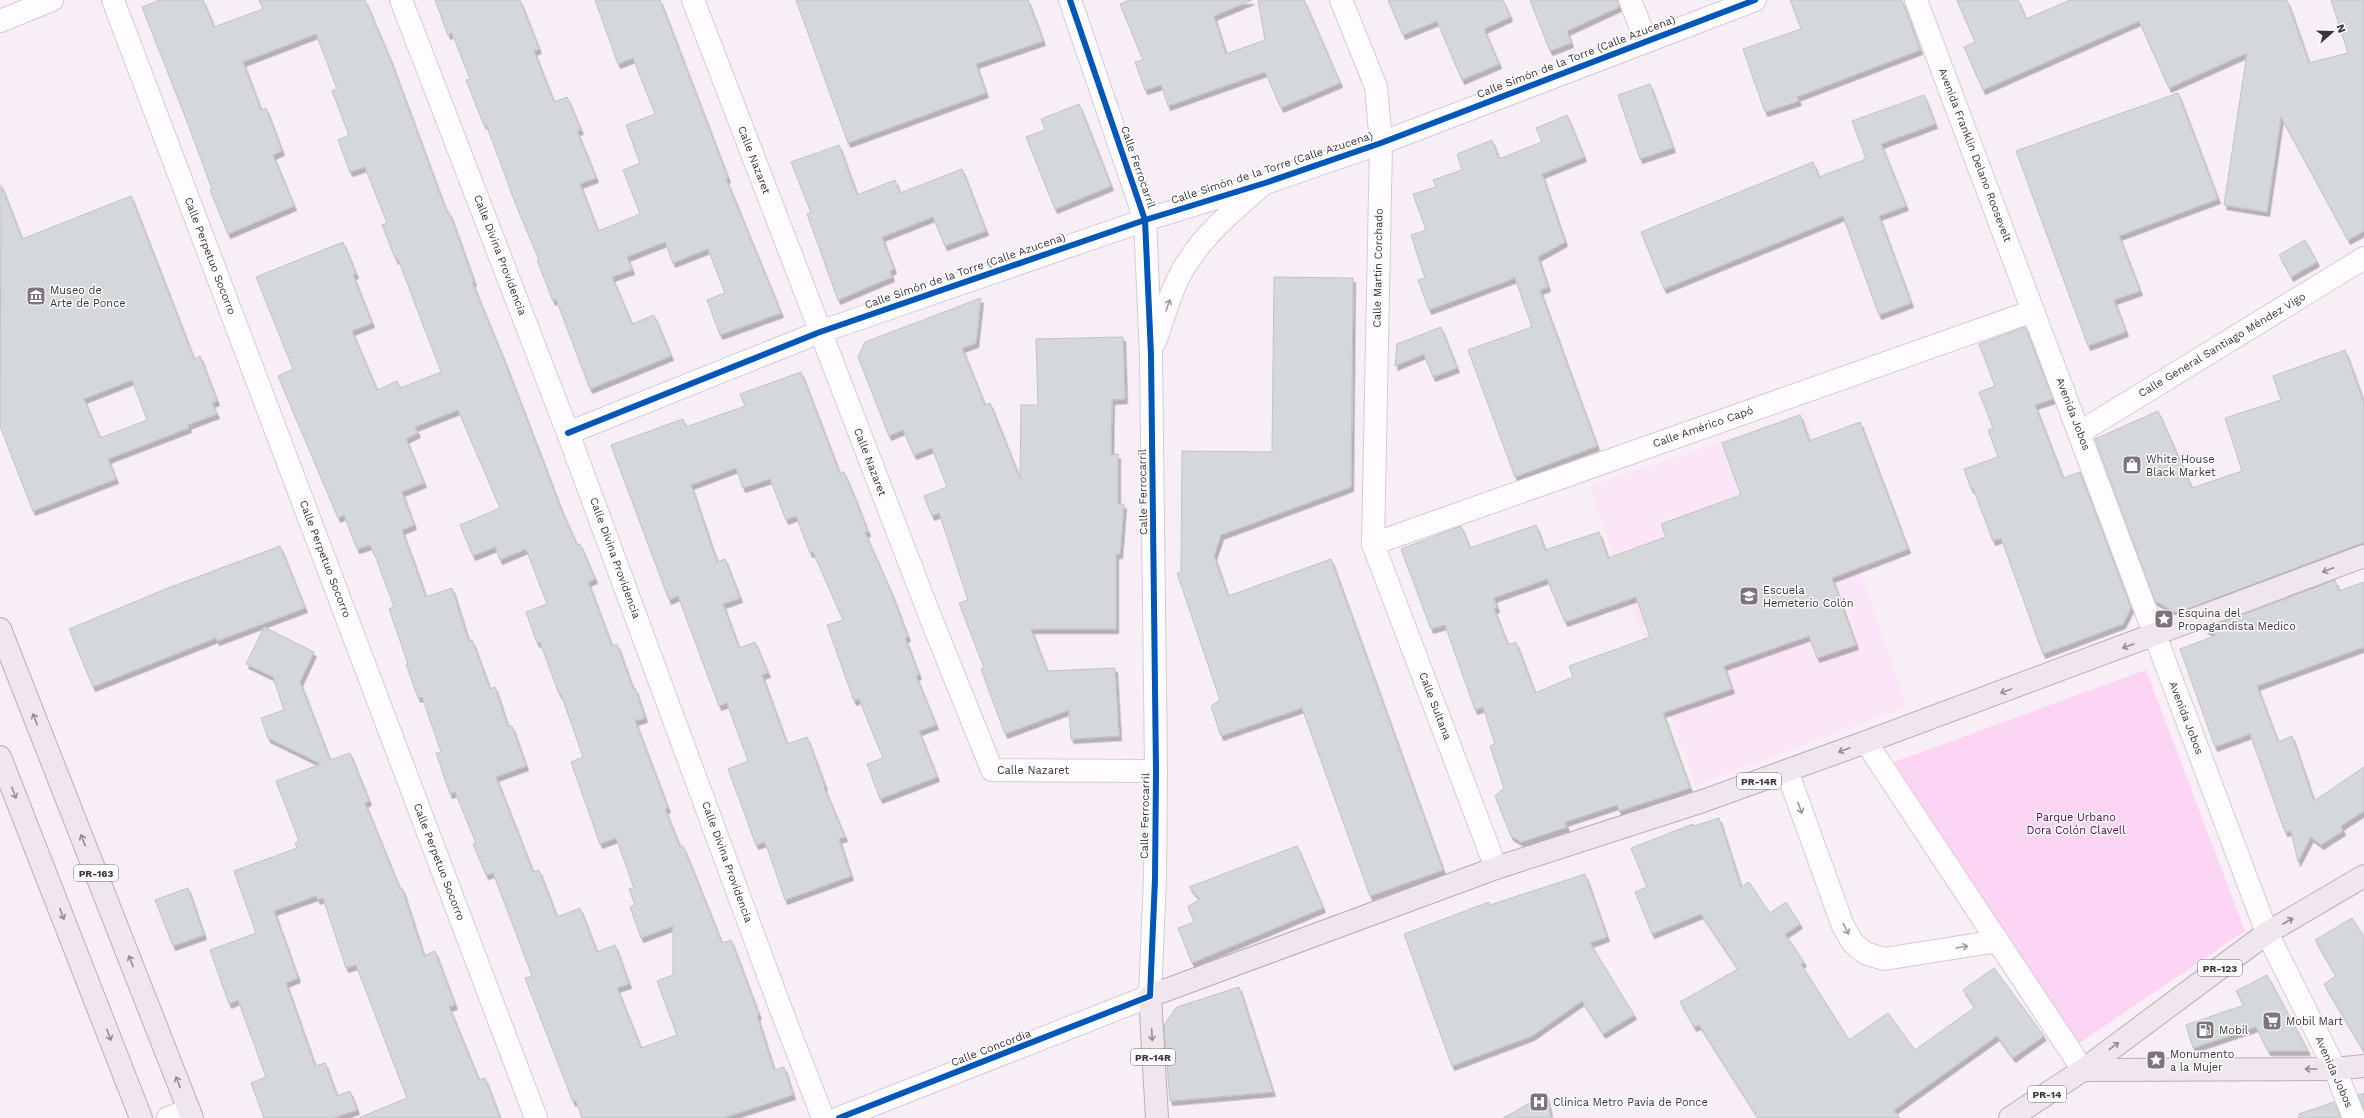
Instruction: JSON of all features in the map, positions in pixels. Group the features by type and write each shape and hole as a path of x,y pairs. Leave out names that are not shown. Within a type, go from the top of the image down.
{"main road":[{"name":"PR-14R","path":"1150,996 1496,868 1703,801 1787,771 2155,636 2364,556"},
{"name":"PR-163","path":"0,629 191,1114"},
{"path":"0,757 141,1118"},
{"name":"PR-123","path":"2083,1070 2267,933 2364,876"},
{"name":"Calle Ferrocarril","path":"1150,996 1157,1118"},
{"path":"2083,1070 2334,1069 2364,1066"},
{"name":"PR-14","path":"2010,1118 2083,1070"}],"street":[{"path":"0,21 52,0"},
{"name":"Calle Perpetuo Socorro","path":"113,0 536,1118"},
{"name":"Calle Divina Providencia","path":"401,0 568,433 777,999 823,1118"},
{"name":"Calle Nazaret","path":"693,0 930,616 992,770 1156,771"},
{"name":"Calle Ferrocarril","path":"1070,0 1145,220 1151,355 1156,771 1155,879 1150,996"},
{"name":"Calle Martín Corchado","path":"1341,0 1376,87 1381,143 1373,544"},
{"path":"1630,0 1646,41"},
{"name":"Calle Simón de la Torre (Calle Azucena)","path":"568,433 820,332 1145,220 1264,183 1381,143 1755,0"},
{"name":"Avenida Franklin Delano Roosevelt","path":"1916,0 2033,311"},
{"path":"1151,355 1174,288 1188,261 1213,231 1264,183"},
{"name":"Calle General Santiago Méndez Vigo","path":"2080,432 2364,258"},
{"name":"Avenida Jobos","path":"2033,311 2080,432 2267,933 2334,1069 2354,1118"},
{"name":"Calle Américo Capó","path":"1373,544 2033,311"},
{"name":"Calle Sultana","path":"1373,544 1496,868"},
{"path":"1866,742 2083,1070"},
{"path":"1787,771 1843,926 1853,943 1864,953 1884,959 1998,941"},
{"name":"Calle Concordia","path":"839,1118 1150,996"},
{"path":"168,1118 191,1114"}],"shaded area":[{"name":"Escuela Hemeterio Colón","path":"1805,412 1907,706 1695,786 1589,487"}],"green space":[{"name":"Parque Urbano Dora Colón Clavell","path":"2146,670 2245,931 2078,1044 1894,762"}],"building":[{"path":"160,0 203,0 214,27 263,9 259,0 365,0 390,59 447,213 449,212 474,282 472,282 506,365 561,509 577,545 580,544 595,579 588,582 612,646 617,644 633,689 635,688 645,718 635,721 668,808 665,809 680,847 683,846 722,943 731,940 759,1015 757,1016 774,1070 784,1067 793,1095 723,1118 582,1118 576,1101 573,1102 525,978 532,976 493,873 486,875 473,844 476,843 455,792 450,794 436,753 441,752 422,697 418,698 406,664 408,664 389,609 394,607 376,558 370,545 357,549 344,515 338,518 278,376 293,369 256,277 343,242 356,274 353,275 372,323 352,331 377,390 397,381 400,388 441,372 398,259 396,260 382,225 387,223 365,167 350,172 338,140 349,135 332,91 337,89 316,34 243,62 261,110 266,108 282,151 273,155 294,206 228,234 210,190 212,189 188,124 142,7","holes":["458,410 500,508 460,525 473,556 495,547 500,560 526,549 547,604 526,612 537,643 540,642 559,694 561,694 583,757 571,762 600,844 616,838 634,888 629,889 635,905 630,907 641,938 673,926 673,975 657,981 677,1035 641,1048 617,988 629,984 615,945 597,952 580,908 557,917 539,870 533,872 496,777 526,766 512,726 508,727 495,687 490,689 472,640 469,642 452,588 426,597 402,530 414,525 402,492 424,483 406,439 418,433 415,427"]},
{"path":"435,0 520,0 539,49 534,51 554,102 567,97 581,130 577,131 596,178 580,184 598,231 640,214 623,170 640,163 626,125 655,114 633,58 618,64 595,0 660,0 728,178 726,179 781,313 720,335 707,300 725,293 708,249 673,263 665,242 627,257 632,270 612,277 632,324 654,315 671,356 590,389 556,299 553,301 537,260 539,260 516,205 486,124 484,125 466,80 470,79 452,33 448,35"},
{"path":"796,0 1028,0 1043,41 976,64 986,93 848,143"},
{"path":"1130,0 1252,0 1214,16 1226,54 1265,40 1258,0 1304,0 1340,83 1281,108 1265,72 1168,106 1161,85 1145,90 1135,62 1143,60 1120,4"},
{"path":"1388,0 1503,0 1510,17 1484,29 1499,64 1462,80 1437,21 1403,35"},
{"path":"1530,0 1618,0 1619,7 1567,31 1571,43 1550,51"},
{"path":"1790,0 1902,0 1920,50 1797,97 1799,101 1765,112 1743,49 1801,29"},
{"path":"1957,0 2018,0 2026,19 2070,0 2287,0 2309,63 2348,53 2331,0 2364,0 2364,231 2348,240 2281,117 2267,212 2224,205 2247,53 2169,88 2139,21 1983,90 1964,47 1975,42"},
{"path":"1650,84 1673,148 1640,159 1618,95"},
{"path":"2178,93 2218,199 2119,236 2140,291 2114,300 2126,332 2088,346 2016,151"},
{"path":"1924,95 1935,124 1881,144 1906,206 1879,216 1911,303 1879,315 1843,216 1664,289 1641,232 1813,162 1819,177 1866,159 1852,121"},
{"path":"1079,104 1111,186 1055,209 1026,137 1045,130 1041,119"},
{"path":"1567,115 1584,157 1542,174 1565,242 1538,257 1548,287 1540,290 1597,446 1515,477 1468,350 1532,327 1515,278 1429,310 1418,280 1425,278 1411,235 1426,230 1413,194 1436,187 1433,180 1462,170 1457,154 1492,140 1499,159 1542,142 1536,128"},
{"path":"839,145 857,195 895,180 900,193 962,169 986,231 945,246 933,217 882,237 894,269 890,271 892,277 838,300 807,214 811,213 791,162"},
{"path":"1,185 22,239 131,196 194,359 200,356 217,401 212,403 217,414 188,425 189,428 108,459 116,479 33,511 0,426","holes":["132,380 147,420 100,438 84,399"]},
{"path":"2305,240 2317,262 2291,277 2279,255"},
{"path":"1274,277 1353,278 1351,487 1221,535 1214,556 1228,596 1331,559 1443,870 1370,896 1302,708 1221,736 1211,706 1220,700 1177,573 1181,572 1182,451 1272,452"},
{"path":"981,298 976,343 962,348 985,405 990,403 1020,479 1021,405 1038,405 1036,339 1123,337 1125,399 1112,400 1111,455 1118,454 1118,504 1124,504 1120,554 1116,554 1116,629 1031,629 1047,671 1115,668 1119,736 1071,739 1069,710 1005,734 981,669 984,668 959,603 968,600 939,513 932,516 924,496 947,487 932,448 914,455 903,430 889,436 858,357 865,342"},
{"path":"1441,327 1457,368 1433,377 1424,354 1395,366 1397,344"},
{"path":"2025,327 2053,399 2035,405 2063,478 2080,472 2131,608 2123,624 2043,654 2001,538 1993,541 1973,488 1971,489 1964,469 1998,457 1988,430 1993,428 1979,392 1995,386 1979,344"},
{"path":"2345,350 2364,403 2364,542 2177,613 2155,601 2095,439 2158,411 2192,488 2242,471 2225,418 2281,400 2273,376"},
{"path":"801,372 840,474 844,472 856,501 868,532 865,533 891,592 908,637 905,638 919,675 916,676 936,725 919,731 937,777 880,799 867,764 883,758 859,699 854,701 827,625 843,620 813,552 810,553 796,516 786,520 770,479 743,488 736,468 691,485 717,562 725,559 740,598 723,604 739,648 755,642 768,673 762,675 787,744 807,737 825,786 824,787 845,837 839,839 851,876 785,900 764,842 756,845 728,769 748,761 727,703 719,706 678,596 669,600 611,445 683,419 686,427 745,406 740,394"},
{"path":"1800,415 1809,441 1860,422 1908,549 1832,578 1856,645 1817,658 1809,636 1724,666 1732,689 1663,713 1690,788 1619,811 1617,805 1565,822 1567,827 1521,842 1511,836 1495,796 1504,788 1490,746 1495,744 1483,707 1475,710 1445,625 1431,629 1401,549 1461,526 1470,548 1536,525 1545,550 1599,532 1608,558 1666,537 1661,524 1741,495 1722,443","holes":["1547,579 1565,622 1636,597 1650,637 1569,666 1573,677 1535,693 1516,642 1508,645 1494,609 1497,608 1494,598"]},
{"path":"280,546 305,608 217,641 216,638 93,687 69,629 168,588"},
{"path":"2335,580 2339,591 2364,582 2364,647 2257,686 2278,742 2292,736 2314,801 2364,767 2364,811 2341,826 2343,831 2321,845 2311,837 2298,862 2291,831 2285,832 2250,734 2215,747 2180,649 2217,635 2205,629"},
{"path":"264,627 314,652 300,682 330,760 350,753 369,801 365,803 400,889 402,888 424,956 435,951 455,1005 449,1007 479,1080 485,1078 500,1118 359,1118 407,1098 356,965 346,968 323,898 318,900 316,896 274,911 298,978 286,983 315,1066 325,1063 337,1096 350,1091 357,1110 333,1118 264,1118 251,1083 266,1077 238,1000 229,1004 210,950 256,933 234,871 297,848 295,843 299,841 276,781 321,764 268,738 261,718 284,710 273,677 246,664"},
{"path":"1719,818 1741,887 1749,882 1770,913 1786,902 1800,924 1785,934 1804,962 1801,964 1849,1040 1888,1013 1915,1050 1975,1007 1963,990 1994,968 2044,1036 2013,1058 1997,1036 1894,1110 1899,1118 1758,1118 1699,1025 1694,1027 1680,1002 1738,969 1701,914 1652,934 1635,892 1647,887 1631,848 1693,824 1694,826"},
{"path":"1297,846 1323,908 1192,963 1178,928 1194,922 1188,907 1200,899 1189,887"},
{"path":"1585,874 1607,937 1590,943 1634,1015 1603,1034 1582,1001 1532,1036 1452,1066 1404,934 1489,902 1490,905"},
{"path":"188,888 204,935 173,946 155,900"},
{"path":"2352,918 2364,937 2364,1052 2324,984 2336,976 2315,940"},
{"name":"Mobil Mart","path":"2267,975 2308,1051 2268,1051 2256,1027 2193,1048 2186,1025 2244,1005 2236,991"},
{"path":"1239,987 1273,1092 1170,1101 1164,1025 1177,1007"},
{"path":"2364,1093 2364,1109 2358,1095"},
{"name":"Clínica Metro Pavía de Ponce","path":"1546,1094 1551,1118 1503,1118"},
{"path":"2334,1102 2341,1118 2299,1118 2299,1114"}],"cycle path":[{"path":"839,1118 1150,996 1155,879 1156,771 1151,355 1145,220 1070,0"},
{"path":"568,433 820,332 1145,220 1265,183 1381,143 1755,0"}],"place":[{"name":"Museo de Arte de Ponce","path":"36,296"},
{"name":"White House Black Market","path":"2132,465"},
{"name":"Escuela Hemeterio Colón","path":"1749,596"},
{"name":"Esquina del Propagandista Medico","path":"2164,619"},
{"name":"Mobil Mart","path":"2272,1021"},
{"name":"Mobil","path":"2205,1030"},
{"name":"Monumento a la Mujer","path":"2156,1060"},
{"name":"Clínica Metro Pavía de Ponce","path":"1539,1102"}]}
